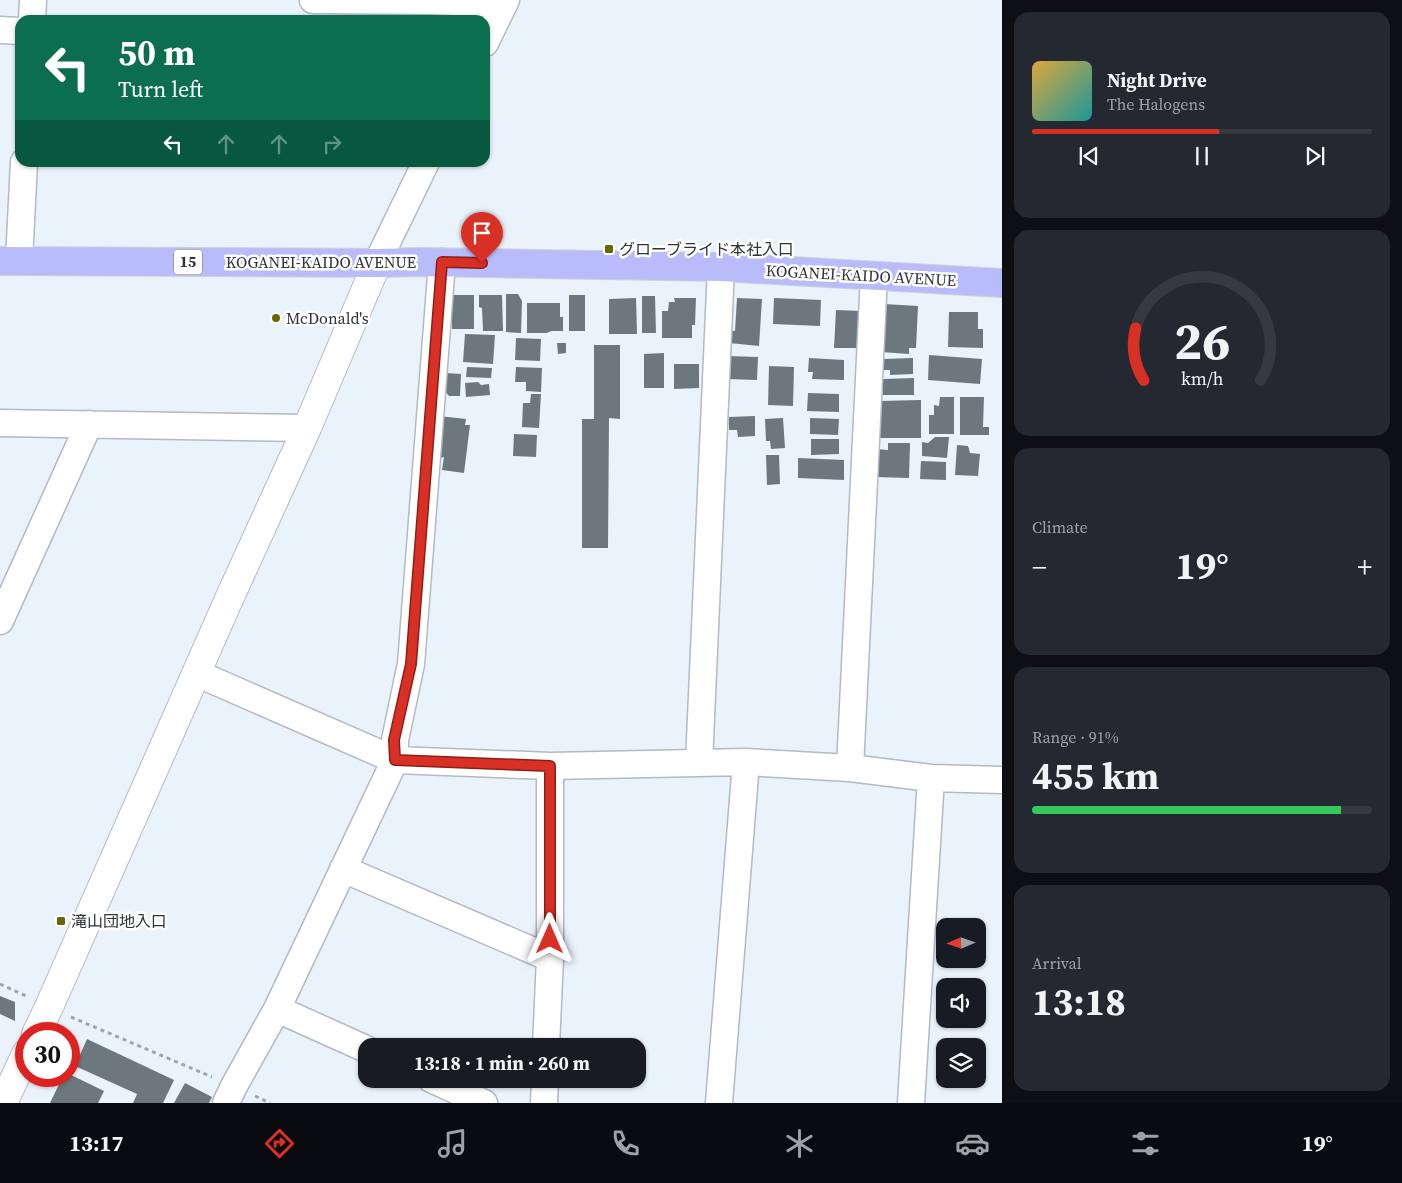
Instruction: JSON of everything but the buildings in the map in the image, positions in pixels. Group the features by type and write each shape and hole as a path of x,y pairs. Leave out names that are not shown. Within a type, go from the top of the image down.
{"main road":[{"name":"KOGANEI-KAIDO AVENUE","path":"10,261 377,264 442,262 721,267 1002,283"}],"street":[{"path":"32,15 33,0"},
{"path":"313,0 505,2 490,33"},
{"path":"334,15 335,0"},
{"path":"0,30 15,31"},
{"path":"10,261 23,167"},
{"path":"42,1022 196,673 307,428 377,264 424,167"},
{"path":"230,1094 278,1009 395,760 394,740 411,664 442,262"},
{"path":"699,762 721,267"},
{"path":"850,768 874,276"},
{"path":"0,423 307,428"},
{"path":"0,621 89,424"},
{"path":"196,673 395,760 550,766 746,762 850,768 931,778 1002,780"},
{"path":"719,1103 746,762"},
{"path":"546,1038 550,958 550,766"},
{"path":"910,1103 931,778"},
{"path":"343,869 550,958"},
{"path":"278,1009 358,1045"},
{"path":"3,1103 15,1077"},
{"path":"451,1088 484,1103"},
{"path":"544,1103 545,1088"}],"path":[{"path":"50,1007 230,1094 270,1103"}],"place":[{"name":"グローブライド本社入口","path":"609,249"},
{"name":"McDonald's","path":"276,318"},
{"name":"滝山団地入口","path":"61,921"}],"route":[{"path":"482,263 442,262 411,664 394,740 395,760 550,766 550,939"}]}
